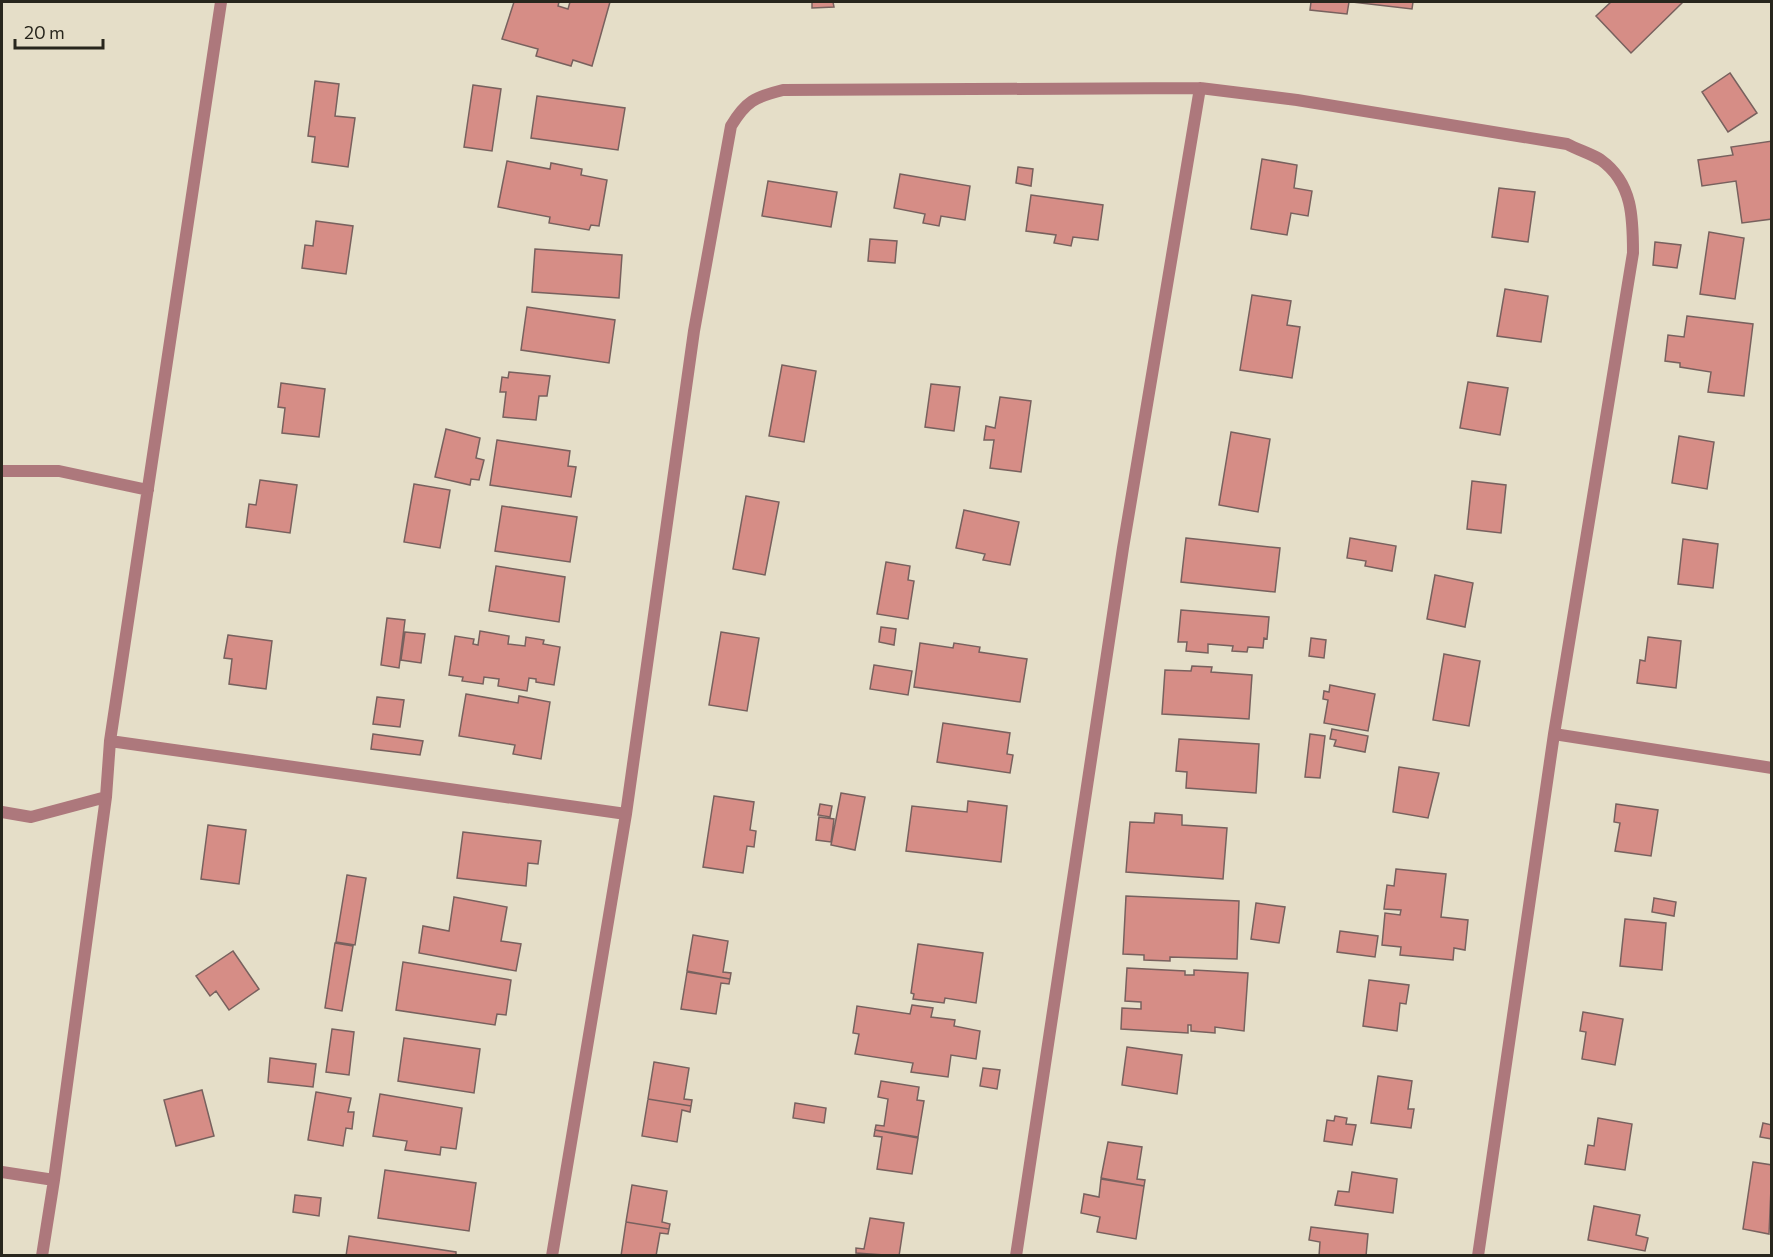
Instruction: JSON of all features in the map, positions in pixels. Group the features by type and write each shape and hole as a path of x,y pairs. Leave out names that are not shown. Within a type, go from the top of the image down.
{"street":[{"path":"42,1256 106,797 110,741 221,2"},
{"path":"1016,1256 1123,548 1200,88"},
{"path":"552,1256 626,814 694,331 731,126 744,106 762,95 783,90 1200,88 1297,100 1567,144 1602,161 1624,183 1633,217 1633,253 1554,734 1478,1256"},
{"path":"2,471 59,471 148,489"},
{"path":"1554,734 1772,768"},
{"path":"110,741 626,814"},
{"path":"2,812 31,817 106,797"},
{"path":"2,1172 54,1180"}],"building":[{"path":"514,2 559,2 558,6 568,9 570,2 610,2 592,66 573,60 571,66 536,56 538,49 502,39"},
{"path":"812,2 833,2 834,7 812,8"},
{"path":"1311,2 1349,2 1347,14 1310,10"},
{"path":"1352,2 1413,2 1412,9"},
{"path":"1611,2 1683,2 1631,53 1596,16"},
{"path":"1730,73 1757,113 1728,132 1702,92"},
{"path":"315,81 339,84 335,116 355,118 348,167 312,162 315,137 308,136"},
{"path":"473,85 501,89 492,151 464,147"},
{"path":"537,96 625,108 618,150 531,138"},
{"path":"1772,141 1772,219 1742,223 1736,181 1702,186 1698,160 1733,155 1731,147"},
{"path":"1262,159 1297,165 1294,188 1312,191 1308,216 1291,213 1287,235 1251,229"},
{"path":"507,161 550,169 551,163 582,169 581,175 607,180 599,226 591,225 589,230 549,223 550,217 498,207"},
{"path":"1018,167 1033,169 1031,186 1016,183"},
{"path":"900,174 970,186 965,220 941,216 939,226 923,223 925,214 894,208"},
{"path":"768,181 837,192 831,227 762,216"},
{"path":"1499,188 1535,192 1528,242 1492,237"},
{"path":"1031,195 1103,205 1098,240 1073,237 1071,246 1054,243 1056,235 1026,231"},
{"path":"316,221 353,226 346,274 302,268 305,245 313,246"},
{"path":"1709,232 1744,238 1735,299 1700,294"},
{"path":"870,239 897,241 895,263 868,261"},
{"path":"1655,242 1681,245 1677,268 1653,265"},
{"path":"535,249 622,255 619,298 532,292"},
{"path":"1505,289 1548,296 1541,342 1497,336"},
{"path":"1252,295 1291,301 1287,325 1300,327 1292,378 1240,370"},
{"path":"527,307 615,320 609,363 521,350"},
{"path":"1687,316 1753,324 1744,396 1708,392 1711,372 1680,367 1680,363 1665,361 1668,335 1684,337"},
{"path":"782,365 816,371 804,442 769,436"},
{"path":"509,372 550,376 547,396 539,396 536,420 503,417 506,392 500,392 502,377 508,378"},
{"path":"1468,382 1508,388 1500,435 1460,428"},
{"path":"281,383 325,389 319,437 282,433 285,408 278,407"},
{"path":"931,384 960,387 954,431 925,427"},
{"path":"1000,397 1031,401 1021,472 990,468 994,440 984,440 986,426 995,428"},
{"path":"446,429 480,438 476,458 484,460 479,480 471,479 470,485 435,477"},
{"path":"1231,432 1270,439 1258,512 1219,505"},
{"path":"1679,436 1714,442 1707,489 1672,483"},
{"path":"497,440 570,451 568,466 576,467 571,497 490,485"},
{"path":"260,480 297,485 290,533 246,527 249,504 256,505"},
{"path":"1472,481 1506,485 1501,533 1467,529"},
{"path":"414,484 450,490 440,548 404,542"},
{"path":"746,496 779,502 765,575 733,569"},
{"path":"502,506 577,517 570,562 495,551"},
{"path":"964,510 1019,522 1010,565 983,560 985,554 956,548"},
{"path":"1186,538 1280,548 1275,592 1181,582"},
{"path":"1350,538 1396,546 1392,571 1365,566 1366,561 1347,558"},
{"path":"1683,539 1718,544 1713,588 1678,584"},
{"path":"886,562 910,566 908,580 914,581 908,619 877,614"},
{"path":"496,566 565,577 559,622 489,611"},
{"path":"1435,575 1473,583 1465,627 1427,619"},
{"path":"1181,610 1269,617 1267,639 1264,638 1263,648 1248,647 1247,652 1232,651 1233,646 1208,644 1208,653 1186,651 1187,642 1178,642"},
{"path":"387,618 405,620 399,668 381,665"},
{"path":"881,627 896,629 894,645 879,642"},
{"path":"480,631 509,636 508,644 525,646 526,637 544,640 543,644 560,647 554,685 536,682 536,679 529,678 527,691 498,686 499,679 484,677 483,684 462,681 463,677 449,675 455,636 474,639 473,644 478,645"},
{"path":"405,632 425,634 421,663 401,660"},
{"path":"721,632 759,638 747,711 709,705"},
{"path":"228,635 272,641 266,689 229,684 232,659 224,658"},
{"path":"1648,637 1681,641 1676,688 1637,683 1640,660 1645,661"},
{"path":"1311,638 1326,640 1324,658 1309,656"},
{"path":"920,643 953,648 954,643 980,647 979,652 1027,659 1020,702 914,687"},
{"path":"1444,654 1480,661 1469,726 1433,720"},
{"path":"874,665 912,671 908,695 870,689"},
{"path":"1192,666 1212,667 1211,672 1252,675 1249,719 1162,714 1165,670 1191,671"},
{"path":"1330,685 1375,694 1368,731 1324,723 1328,700 1323,699 1324,691 1329,692"},
{"path":"466,694 518,703 519,696 550,702 541,759 513,754 515,745 459,736"},
{"path":"377,697 404,700 400,727 373,724"},
{"path":"943,723 1010,733 1007,754 1013,755 1010,773 937,762"},
{"path":"1332,729 1368,736 1365,752 1334,746 1336,740 1330,739"},
{"path":"373,734 423,741 420,755 371,749"},
{"path":"1310,734 1325,736 1320,778 1305,777"},
{"path":"1179,739 1259,744 1256,793 1186,788 1187,772 1176,771"},
{"path":"1399,767 1439,773 1428,818 1393,812"},
{"path":"841,793 865,797 855,850 831,845"},
{"path":"714,796 754,802 750,830 756,831 754,847 747,846 743,873 703,867"},
{"path":"968,801 1007,806 1001,862 906,851 912,806 967,812"},
{"path":"820,804 832,806 830,817 818,815"},
{"path":"1616,804 1658,810 1651,856 1615,851 1620,823 1614,822"},
{"path":"1155,813 1182,815 1182,825 1227,828 1223,879 1126,872 1130,822 1154,823"},
{"path":"819,817 834,819 831,842 816,840"},
{"path":"208,825 246,830 239,884 201,879"},
{"path":"463,832 541,841 538,864 528,863 526,886 457,878"},
{"path":"1396,869 1446,874 1441,917 1468,920 1465,950 1454,948 1453,960 1400,955 1401,947 1382,945 1385,913 1400,915 1401,910 1384,909 1387,885 1394,886"},
{"path":"347,875 366,878 355,945 336,942"},
{"path":"1126,896 1239,901 1237,959 1170,957 1170,961 1144,960 1144,955 1123,954"},
{"path":"454,897 507,907 501,941 521,944 516,971 419,953 423,926 449,931"},
{"path":"1654,898 1676,902 1674,916 1652,912"},
{"path":"1256,903 1285,907 1279,943 1251,939"},
{"path":"1625,919 1666,923 1662,970 1620,966"},
{"path":"1340,931 1378,936 1375,957 1337,952"},
{"path":"693,935 728,941 723,972 731,973 730,979 687,971"},
{"path":"335,943 353,946 342,1011 325,1008"},
{"path":"918,944 983,953 976,1003 945,998 944,1003 913,999 914,994 911,993"},
{"path":"233,951 259,989 229,1010 216,991 210,996 196,976"},
{"path":"403,962 511,980 506,1015 497,1014 495,1025 396,1010"},
{"path":"1127,968 1185,971 1185,975 1194,975 1194,970 1248,973 1244,1031 1215,1027 1215,1033 1191,1031 1191,1025 1188,1025 1188,1033 1121,1029 1122,1008 1141,1009 1141,1002 1125,1001"},
{"path":"687,972 730,979 729,984 721,983 716,1014 681,1009"},
{"path":"1369,980 1409,985 1406,1004 1400,1003 1397,1031 1363,1026"},
{"path":"912,1005 933,1008 931,1017 955,1020 954,1026 980,1031 976,1059 951,1055 948,1077 911,1072 913,1063 855,1054 859,1034 853,1033 857,1006 910,1014"},
{"path":"1583,1012 1623,1019 1615,1065 1582,1059 1586,1032 1580,1031"},
{"path":"332,1029 354,1032 349,1075 326,1072"},
{"path":"404,1038 480,1049 474,1093 398,1081"},
{"path":"1127,1047 1182,1055 1177,1094 1122,1085"},
{"path":"270,1058 316,1064 313,1087 268,1082"},
{"path":"654,1062 689,1068 684,1099 692,1100 691,1106 648,1099"},
{"path":"983,1068 1000,1070 997,1089 980,1086"},
{"path":"1378,1076 1412,1081 1408,1109 1414,1109 1411,1128 1371,1123"},
{"path":"881,1081 919,1087 917,1100 924,1101 918,1137 875,1130 876,1125 884,1126 888,1099 878,1097"},
{"path":"202,1090 214,1136 176,1146 164,1100"},
{"path":"316,1092 351,1098 348,1112 354,1112 352,1129 346,1128 343,1146 308,1140"},
{"path":"380,1094 462,1108 456,1149 441,1147 440,1155 405,1150 407,1141 373,1136"},
{"path":"648,1099 691,1106 690,1112 682,1110 677,1142 642,1136"},
{"path":"795,1103 826,1108 824,1123 793,1118"},
{"path":"1335,1116 1347,1118 1346,1124 1356,1125 1352,1145 1324,1141 1327,1120 1334,1121"},
{"path":"1598,1118 1632,1124 1625,1170 1585,1164 1588,1145 1594,1146"},
{"path":"1763,1123 1772,1125 1772,1139 1760,1137"},
{"path":"875,1130 918,1138 912,1174 877,1169 882,1137 874,1136"},
{"path":"1108,1142 1142,1147 1137,1179 1145,1180 1144,1186 1101,1178"},
{"path":"1753,1162 1772,1165 1769,1234 1743,1229"},
{"path":"385,1170 476,1183 469,1231 378,1218"},
{"path":"1352,1172 1397,1179 1393,1213 1335,1205 1338,1191 1349,1192"},
{"path":"1101,1179 1144,1186 1136,1239 1097,1232 1100,1217 1081,1213 1084,1194 1099,1197"},
{"path":"632,1185 667,1191 662,1222 670,1224 669,1229 626,1222"},
{"path":"295,1195 321,1198 319,1216 293,1212"},
{"path":"1594,1206 1640,1215 1636,1235 1648,1238 1645,1251 1588,1240"},
{"path":"870,1218 904,1223 899,1256 856,1253 856,1248 864,1249"},
{"path":"626,1222 669,1229 668,1234 660,1233 656,1256 621,1256"},
{"path":"1311,1227 1368,1234 1366,1256 1319,1256 1320,1242 1309,1240"},
{"path":"349,1236 456,1252 456,1256 346,1256"}]}
